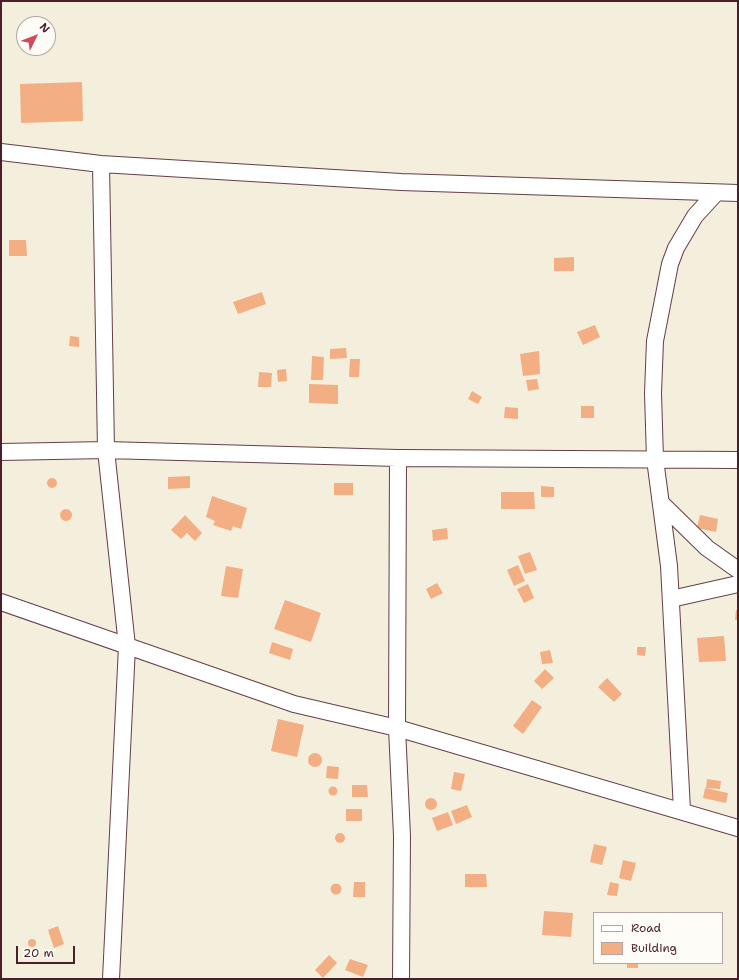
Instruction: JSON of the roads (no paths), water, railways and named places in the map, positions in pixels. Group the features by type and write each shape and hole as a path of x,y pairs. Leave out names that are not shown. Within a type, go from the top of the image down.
{"street":[{"path":"1,152 101,164 401,182 716,194 738,193"},
{"path":"101,164 106,450 127,646 111,979"},
{"path":"682,810 669,566 655,459 653,393 655,341 670,264 676,248 688,227 716,194"},
{"path":"1,452 106,450 398,458 738,460"},
{"path":"398,458 397,728 402,836 401,979"},
{"path":"661,504 707,548 738,570"},
{"path":"671,599 738,584"},
{"path":"1,602 294,704 397,728 682,810 738,828"}]}
